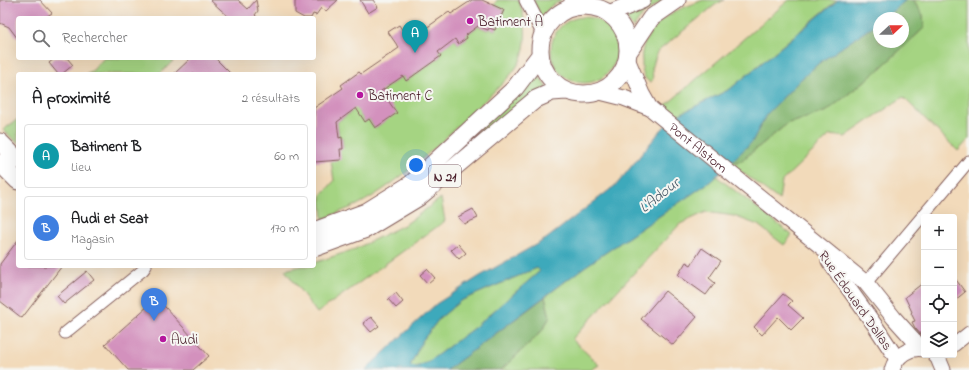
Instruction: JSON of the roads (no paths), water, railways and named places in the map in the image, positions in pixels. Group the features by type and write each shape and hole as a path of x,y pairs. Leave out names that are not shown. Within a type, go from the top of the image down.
{"main road":[{"path":"610,14 642,0"},
{"path":"600,92 612,85 622,74 628,56 651,18 677,0"},
{"path":"575,3 590,5 601,8 621,24 627,37 628,56 642,94 652,110 624,98 600,92 583,94 566,91 554,82 544,70 540,55 540,44 543,33 557,14 575,3"},
{"name":"N 21","path":"316,230 366,212 411,184 515,88 540,55"},
{"name":"N 21","path":"316,247 366,229 392,214 419,197 440,181 536,99 552,92 566,91"},
{"name":"Pont Alstom","path":"652,110 742,183"},
{"path":"0,142 16,158"},
{"path":"0,163 16,179"},
{"name":"Rue Édouard Dallas","path":"742,183 866,283 894,318 921,348"},
{"name":"Rue Édouard Dallas","path":"814,241 840,275 894,365"},
{"path":"894,365 907,350 921,349"}],"street":[{"path":"526,0 543,33"},
{"path":"866,283 969,161"},
{"path":"65,333 144,268"},
{"path":"957,343 969,333"}],"water":[{"name":"L'Adour","path":"838,0 906,0 891,12 873,12 873,26 819,63 800,80 766,115 752,142 711,181 583,268 447,370 365,370 436,304 480,276 546,239 617,184 661,130 676,116 730,89","holes":["537,268 540,271 475,327 428,362 416,367 410,366 422,341 439,319 460,301"]}],"place":[{"name":"Batiment A","path":"470,21"},
{"name":"Batiment B","path":"415,53"},
{"name":"Batiment C","path":"360,95"},
{"name":"Audi et Seat","path":"154,321"},
{"name":"Audi","path":"163,339"}]}
